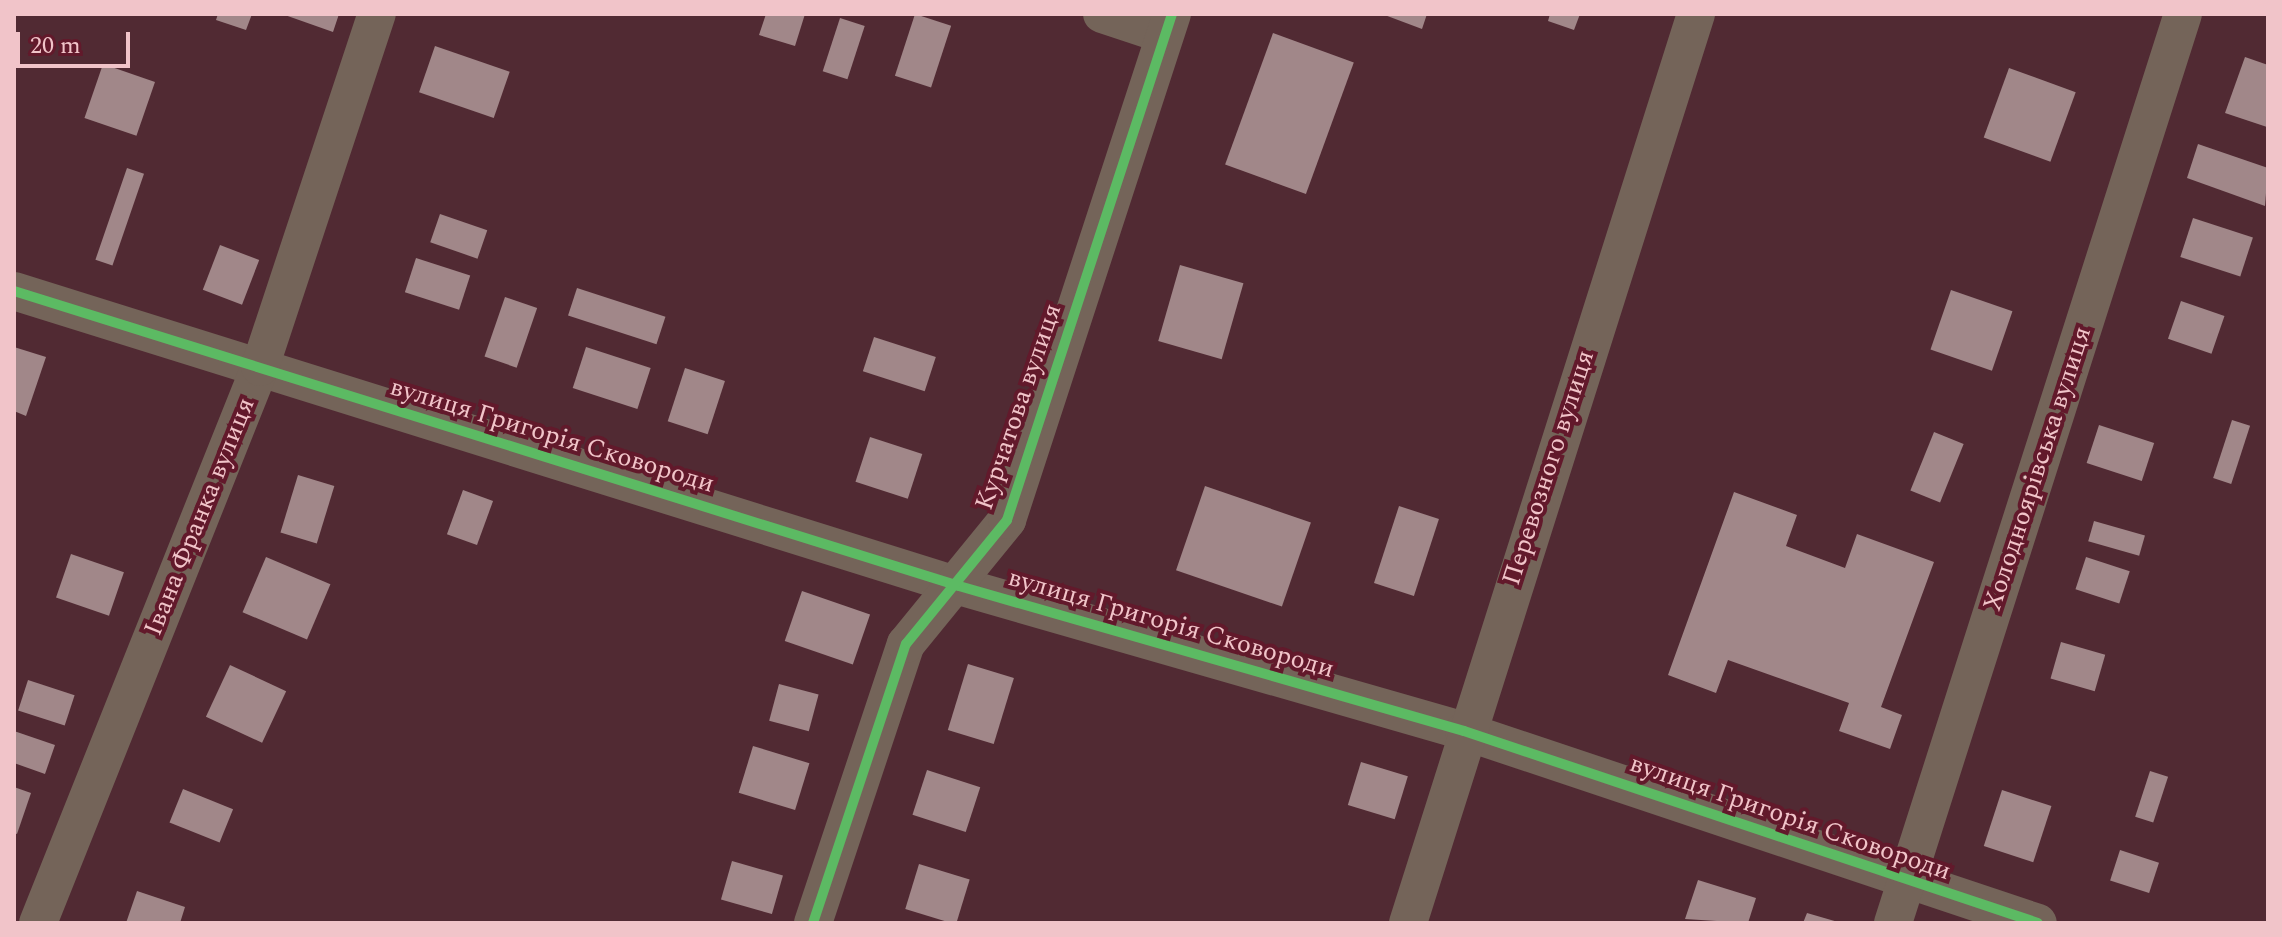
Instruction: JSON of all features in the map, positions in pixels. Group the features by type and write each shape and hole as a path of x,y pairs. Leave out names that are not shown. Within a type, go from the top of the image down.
{"street":[{"name":"Івана Франка вулиця","path":"38,923 260,367 377,14"},
{"path":"1102,14 1168,24"},
{"name":"Перевозного вулиця","path":"1408,923 1464,731 1696,14"},
{"name":"Холодноярівська вулиця","path":"1893,923 2183,14"},
{"name":"Курчатова вулиця","path":"813,923 906,644 959,586 1007,520 1168,24"},
{"name":"вулиця Григорія Сковороди","path":"14,291 959,586 1464,731 2038,923"}],"building":[{"path":"218,14 252,14 246,30 216,20"},
{"path":"282,14 339,14 333,32"},
{"path":"766,14 805,14 795,46 759,35"},
{"path":"915,14 951,26 931,88 895,76"},
{"path":"1382,14 1427,14 1422,29"},
{"path":"1550,14 1580,14 1574,30 1548,21"},
{"path":"840,18 865,26 847,79 823,71"},
{"path":"1273,33 1354,62 1306,194 1225,165"},
{"path":"435,46 510,72 494,118 419,92"},
{"path":"2245,57 2268,65 2267,127 2225,113"},
{"path":"103,64 155,82 136,136 84,118"},
{"path":"2009,68 2076,92 2050,162 1984,138"},
{"path":"2198,144 2268,168 2265,206 2187,178"},
{"path":"127,168 144,174 112,266 95,260"},
{"path":"440,214 487,230 478,259 430,242"},
{"path":"2193,218 2253,237 2240,276 2180,257"},
{"path":"220,245 259,260 242,305 203,290"},
{"path":"416,258 470,276 459,310 405,292"},
{"path":"1180,265 1243,283 1222,359 1158,341"},
{"path":"577,288 665,317 656,344 568,316"},
{"path":"1951,290 2012,311 1992,371 1930,350"},
{"path":"505,297 537,308 517,368 484,357"},
{"path":"2181,301 2224,316 2211,354 2168,339"},
{"path":"874,337 936,357 925,391 863,371"},
{"path":"14,347 46,357 26,416 14,411"},
{"path":"586,347 651,368 637,409 573,388"},
{"path":"685,368 725,381 708,434 668,421"},
{"path":"2232,420 2250,426 2231,484 2213,478"},
{"path":"2099,425 2154,443 2142,481 2087,463"},
{"path":"1934,432 1964,444 1940,502 1910,490"},
{"path":"870,437 922,454 908,499 855,482"},
{"path":"298,475 334,486 317,543 280,532"},
{"path":"1205,486 1311,522 1282,607 1176,570"},
{"path":"463,490 493,501 477,545 447,534"},
{"path":"1734,492 1797,515 1786,546 1845,568 1857,534 1934,562 1881,707 1902,715 1890,749 1839,731 1849,703 1728,660 1716,693 1668,675"},
{"path":"1399,506 1439,519 1414,596 1374,583"},
{"path":"2094,521 2145,536 2139,556 2088,541"},
{"path":"71,554 124,572 109,616 56,597"},
{"path":"266,557 330,584 307,640 243,612"},
{"path":"2086,557 2130,571 2119,604 2075,589"},
{"path":"802,591 870,614 853,665 785,641"},
{"path":"2061,642 2105,655 2095,691 2051,679"},
{"path":"968,664 1014,678 994,744 948,730"},
{"path":"230,665 286,691 262,743 206,717"},
{"path":"28,680 75,695 65,726 18,710"},
{"path":"779,684 819,695 809,731 769,721"},
{"path":"14,731 55,745 45,774 14,763"},
{"path":"753,746 809,763 795,810 739,793"},
{"path":"1361,762 1408,776 1395,819 1348,805"},
{"path":"927,770 980,787 966,832 912,815"},
{"path":"2150,771 2168,777 2153,823 2135,817"},
{"path":"14,787 31,793 17,834 14,833"},
{"path":"183,789 233,809 220,843 170,822"},
{"path":"2002,790 2051,806 2033,862 1984,846"},
{"path":"2120,850 2159,863 2149,893 2110,880"},
{"path":"732,861 783,876 772,914 721,899"},
{"path":"919,864 970,879 956,923 905,909"},
{"path":"1698,880 1756,898 1748,923 1685,919"},
{"path":"137,891 185,907 180,923 126,923"},
{"path":"1807,913 1838,922 1838,923 1803,923"}],"cycle path":[{"path":"813,923 906,644 1007,520 1172,14"},
{"path":"14,291 959,586 1464,731 2038,923"}]}
